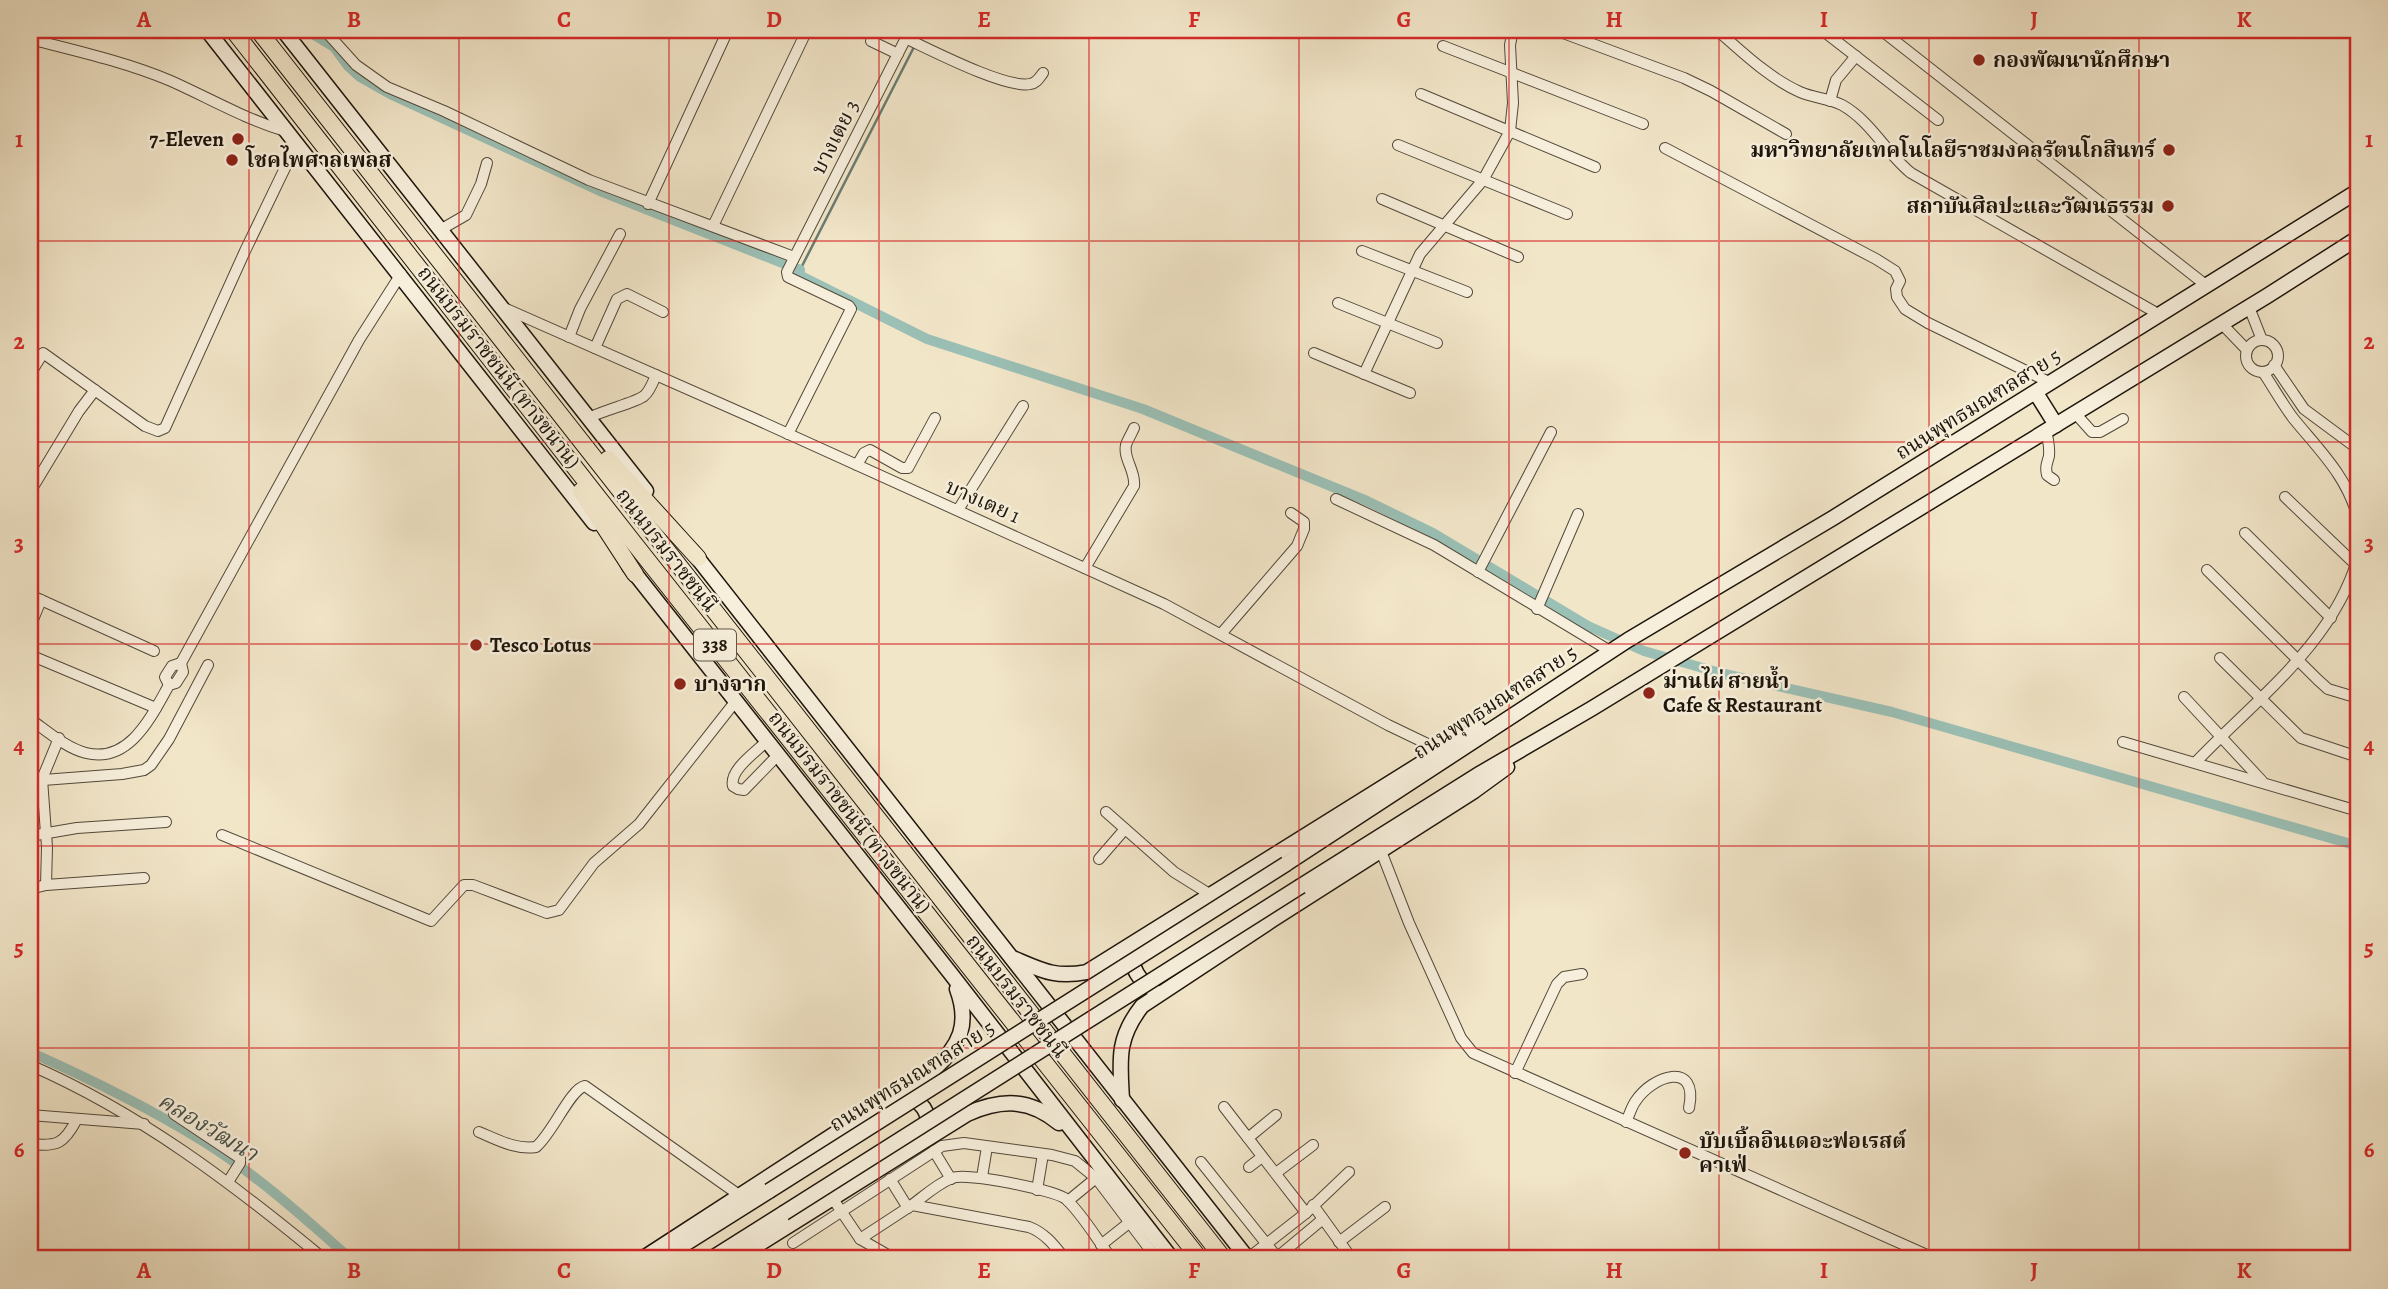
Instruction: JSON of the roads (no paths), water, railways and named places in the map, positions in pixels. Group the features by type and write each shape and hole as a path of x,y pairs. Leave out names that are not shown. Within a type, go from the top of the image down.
{"highway":[{"name":"ถนนบรมราชชนนี","path":"233,30 1200,1259"},
{"name":"ถนนบรมราชชนนี","path":"258,30 1224,1259"},
{"path":"558,411 608,459 698,558"},
{"path":"550,436 579,487 635,573"}],"main road":[{"name":"ถนนบรมราชชนนี (ทางขนาน)","path":"207,30 951,974 1172,1259"},
{"name":"ถนนบรมราชชนนี (ทางขนาน)","path":"283,30 1248,1259"},
{"name":"ถนนพุทธมณฑลสาย 5","path":"661,1259 1286,864 1618,646 1833,518 2358,191"},
{"path":"711,1259 1481,773 2222,324 2358,238"},
{"path":"2035,393 2051,427"},
{"path":"1013,959 1051,974 1087,972 1440,750 1538,698"},
{"path":"1122,1100 1122,1040 1131,1020 1142,1006 1474,791 1564,725"},
{"path":"1145,936 1132,958 1134,967 1143,983 1152,989 1168,987"},
{"path":"642,1259 933,1070 945,1059 956,1044 963,1016 962,1003 951,974"},
{"path":"900,1091 920,1102 926,1110 929,1120 929,1147"},
{"path":"735,1259 837,1205 929,1147 967,1114 984,1107 1003,1104 1034,1106 1048,1113 1074,1134"}],"street":[{"path":"330,30 329,35 350,59 367,75 387,87 589,180 793,259"},
{"path":"648,204 728,30"},
{"path":"713,226 807,30"},
{"path":"1364,374 1420,254 1483,180 1510,131 1510,45 1513,30"},
{"path":"1555,30 1684,78 1786,134"},
{"path":"1717,30 1782,82 1801,92 1841,104 1870,128 1899,163 1912,173 2153,311 2158,317"},
{"path":"1822,30 1938,120"},
{"path":"1881,30 2207,286"},
{"path":"909,36 922,46 1018,83 1036,82 1042,73"},
{"name":"บางเตย 3","path":"788,434 851,309 788,277 787,272 909,36"},
{"path":"30,39 137,68 293,137 165,428 153,430 43,353 30,374"},
{"path":"871,41 898,54"},
{"path":"1443,46 1643,124"},
{"path":"1830,101 1836,80 1856,56"},
{"path":"1421,94 1595,167"},
{"path":"1398,145 1567,214"},
{"path":"1665,148 1876,259 1895,271 1900,281 1896,289 1897,297 1905,309 2051,383"},
{"path":"440,230 466,215 487,163"},
{"path":"1382,199 1518,257"},
{"path":"569,337 580,309 620,234"},
{"path":"1362,251 1467,292"},
{"path":"30,719 85,753 96,754 109,752 132,741 149,722 169,685 166,677 172,666 181,663 359,340 401,274"},
{"path":"594,348 617,299 622,296 627,294 663,312"},
{"path":"1338,303 1437,343"},
{"name":"บางเตย 1","path":"501,307 1164,604 1388,725 1440,750"},
{"path":"2249,307 2262,340"},
{"path":"2222,324 2247,350"},
{"path":"2263,372 2274,365 2277,359 2276,349 2269,342 2262,340 2254,342 2247,350 2246,360 2252,369 2263,372 2292,416 2349,490 2358,519"},
{"path":"1314,353 1410,393"},
{"path":"2274,365 2304,410 2358,449"},
{"path":"589,418 640,398 646,394 656,375"},
{"path":"30,492 79,411 95,390"},
{"path":"958,510 1023,405"},
{"path":"2075,413 2092,432 2101,432 2123,419"},
{"path":"2305,431 2312,426 2314,417"},
{"path":"856,465 864,453 870,450 902,468 908,468 935,418"},
{"path":"2051,427 2049,456 2045,467 2047,475 2054,480"},
{"path":"1085,568 1134,486 1134,472 1126,453 1126,444 1134,428"},
{"path":"1481,564 1551,432"},
{"path":"2196,762 2297,659 2331,618 2348,590 2357,561 2285,497"},
{"path":"1336,499 1481,564 1618,646"},
{"path":"1221,634 1297,546 1304,522 1291,513"},
{"path":"1541,602 1578,514"},
{"path":"2245,533 2331,618"},
{"path":"2207,570 2328,689 2358,698"},
{"path":"30,595 154,651"},
{"path":"30,627 41,600"},
{"path":"30,655 156,708"},
{"path":"2221,658 2259,699 2301,738 2358,757"},
{"path":"30,781 136,773 144,770 151,765 169,739 208,665"},
{"path":"2184,697 2262,782"},
{"path":"222,835 431,921 464,885 473,885 547,913 559,910 594,863 639,824 735,702"},
{"path":"46,885 42,779 59,738"},
{"path":"767,741 737,771 732,778 733,786 744,790 778,755"},
{"path":"2123,742 2358,811"},
{"path":"1106,812 1174,872 1211,895"},
{"path":"30,836 77,828 166,822"},
{"path":"1099,859 1125,829"},
{"path":"1381,851 1409,923 1461,1038 1473,1054 1936,1259"},
{"path":"30,888 144,878"},
{"path":"1515,1073 1557,984 1564,977 1582,974"},
{"path":"30,1065 144,1124 230,1179 324,1259"},
{"path":"1626,1122 1634,1102 1640,1095 1654,1083 1669,1076 1679,1077 1688,1083 1691,1088 1689,1108"},
{"path":"479,1132 507,1144 536,1147 550,1133 574,1092 585,1086 739,1195"},
{"path":"1224,1107 1276,1173 1323,1219 1352,1259"},
{"path":"174,1114 237,1154 240,1164 230,1179"},
{"path":"30,1115 144,1124"},
{"path":"1248,1138 1276,1115"},
{"path":"30,1144 49,1146 60,1143 69,1134 77,1119"},
{"path":"793,1243 837,1205 890,1179 929,1147 951,1143 1043,1154 1075,1161 1096,1178 1157,1259"},
{"path":"1276,1173 1313,1145"},
{"path":"929,1147 950,1179"},
{"path":"982,1177 987,1147"},
{"path":"1037,1190 1043,1154"},
{"path":"1249,1167 1262,1157"},
{"path":"1201,1161 1276,1258 1323,1219"},
{"path":"1248,1259 1310,1209 1349,1172"},
{"path":"860,1239 950,1179 962,1176 982,1177 1060,1195 1068,1200 1112,1259"},
{"path":"1068,1200 1096,1178"},
{"path":"890,1179 910,1207 1040,1231 1065,1259"},
{"path":"837,1205 860,1239 895,1259"},
{"path":"1339,1242 1385,1207"},
{"path":"1101,1245 1130,1222"}],"waterway":[{"path":"306,30 334,47 360,77 390,94 600,191 800,270 799,275 927,339 1143,409 1367,501 1433,533 1588,626 1644,651 1720,673 1892,712 2358,846"},
{"path":"918,39 923,30"},
{"path":"800,270 915,45"},
{"name":"คลองวัฒนา","path":"30,1052 138,1104 221,1153 278,1196 351,1259"}],"place":[{"name":"กองพัฒนานักศึกษา","path":"1979,60"},
{"name":"7-Eleven","path":"238,139"},
{"name":"มหาวิทยาลัยเทคโนโลยีราชมงคลรัตนโกสินทร์","path":"2169,150"},
{"name":"โชคไพศาลเพลส","path":"232,160"},
{"name":"สถาบันศิลปะและวัฒนธรรม","path":"2168,206"},
{"name":"Tesco Lotus","path":"476,645"},
{"name":"บางจาก","path":"680,684"},
{"name":"ม่านไผ่ สายน้ำ Cafe & Restaurant","path":"1649,693"},
{"name":"บับเบิ้ลอินเดอะฟอเรสต์ คาเฟ่","path":"1685,1153"}]}
